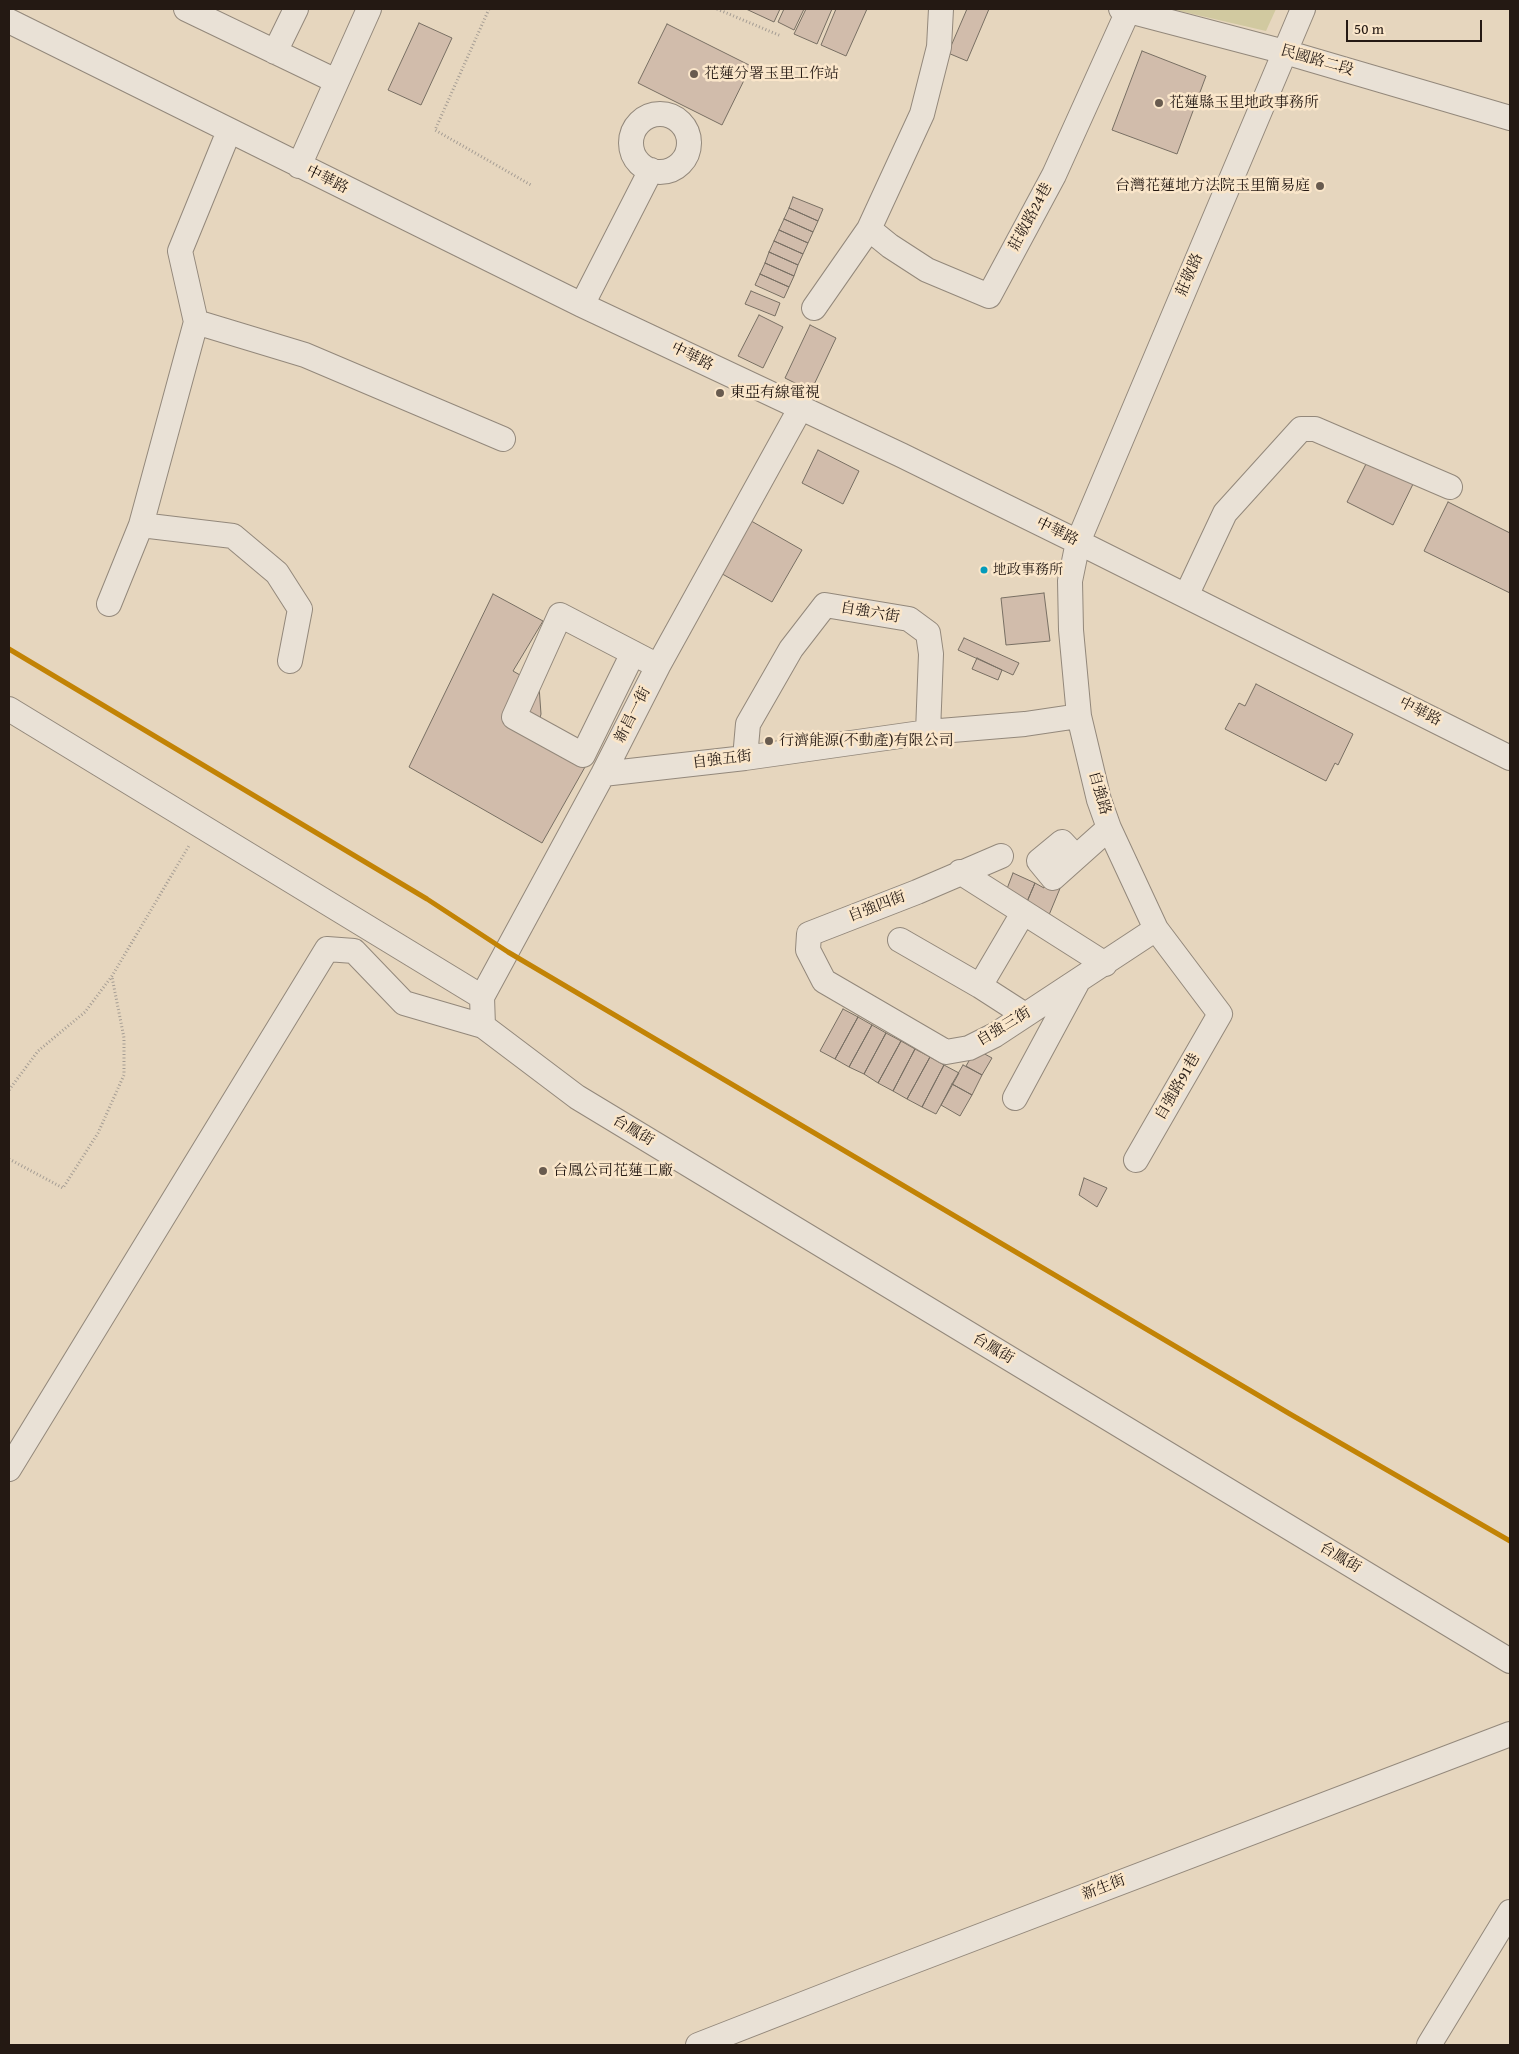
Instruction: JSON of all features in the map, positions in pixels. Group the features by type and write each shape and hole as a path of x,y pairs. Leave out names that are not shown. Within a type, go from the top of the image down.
{"street":[{"path":"186,9 225,17 275,52 336,81"},
{"path":"275,52 296,9"},
{"path":"299,166 369,9"},
{"path":"814,308 869,229 922,114 939,47 940,9"},
{"name":"莊敬路","path":"1078,542 1303,9"},
{"name":"莊敬路24巷","path":"869,229 890,246 927,270 989,296 1054,175 1125,10"},
{"name":"民國路二段","path":"1125,10 1285,52 1510,118"},
{"name":"中華路","path":"9,21 582,305 900,455 1078,542 1510,758"},
{"path":"109,604 141,525 196,322 180,251 229,131"},
{"path":"582,305 651,170"},
{"path":"196,322 305,355 503,439"},
{"name":"新昌一街","path":"482,998 603,774 658,666 800,409"},
{"path":"1186,596 1225,513 1301,429 1315,429 1450,487"},
{"path":"141,525 233,536 277,573 300,609 290,662"},
{"name":"自強路","path":"1078,542 1070,581 1072,630 1079,716 1099,800 1109,828 1156,929 1220,1014"},
{"name":"自強六街","path":"745,758 748,724 791,649 825,605 909,619 928,633 931,654 928,732"},
{"path":"633,653 583,755 514,717 560,615 658,666"},
{"path":"9,709 482,998 483,1026 404,1002 354,951 327,949 9,1469"},
{"name":"自強五街","path":"603,774 745,758 928,732 1025,724 1079,716"},
{"path":"1076,857 1109,828"},
{"name":"自強四街","path":"808,950 809,934 917,892 1001,856"},
{"path":"960,872 1105,964"},
{"path":"980,986 1023,913"},
{"name":"自強三街","path":"808,950 824,981 946,1052 969,1048 995,1036 1156,929"},
{"path":"900,940 980,986 1025,1015"},
{"path":"1015,1098 1077,981"},
{"name":"自強路91巷","path":"1136,1160 1220,1014"},
{"name":"台鳳街","path":"483,1026 577,1097 1510,1661"},
{"name":"新生街","path":"698,2045 862,1980 1510,1734"},
{"path":"1429,2045 1510,1912"}],"path":[{"path":"489,9 435,130 530,185"},
{"path":"716,9 780,36"},
{"path":"9,1090 38,1051 85,1012 112,976 201,826"},
{"path":"9,1159 62,1188 98,1133 124,1075 124,1038 112,976"}],"shaded area":[{"path":"1171,9 1276,9 1266,31"}],"building":[{"path":"746,9 780,9 774,22"},
{"path":"784,9 804,9 794,30 778,22"},
{"path":"806,9 832,9 817,44 794,34"},
{"path":"836,9 867,9 846,56 821,45"},
{"path":"967,9 989,9 967,61 948,53"},
{"path":"419,23 452,38 421,105 388,90"},
{"name":"花蓮分署玉里工作站","path":"667,24 751,66 722,125 638,83"},
{"name":"花蓮縣玉里地政事務所","path":"1142,51 1206,76 1177,154 1112,130"},
{"path":"793,197 823,209 818,221 789,208"},
{"path":"789,208 818,221 813,232 784,219"},
{"path":"784,219 813,232 808,243 779,230"},
{"path":"779,230 808,243 803,254 774,241"},
{"path":"774,241 803,254 798,265 769,252"},
{"path":"769,252 798,265 794,276 765,263"},
{"path":"765,263 794,276 789,287 760,274"},
{"path":"760,274 789,287 784,298 755,285"},
{"path":"751,291 780,303 775,316 745,304"},
{"path":"759,315 783,327 763,368 738,356"},
{"path":"810,325 836,338 811,391 785,378"},
{"path":"818,450 859,471 843,504 802,483"},
{"path":"1368,460 1414,482 1393,525 1347,502"},
{"path":"1448,502 1510,533 1510,593 1424,551"},
{"path":"746,518 802,550 772,602 717,571"},
{"path":"1044,593 1050,641 1006,645 1001,598"},
{"path":"493,594 543,621 513,671 539,686 541,714 536,734 585,767 542,843 409,767"},
{"path":"964,638 1019,663 1013,675 958,650"},
{"path":"977,658 1002,670 998,680 972,669"},
{"path":"1256,684 1353,734 1338,765 1335,763 1326,781 1225,729 1239,703 1245,706"},
{"path":"1013,873 1035,883 1026,904 1005,894"},
{"path":"1047,880 1061,886 1049,915 1026,904 1035,883 1044,888"},
{"path":"843,1009 858,1017 835,1059 820,1051"},
{"path":"858,1017 872,1025 849,1067 835,1059"},
{"path":"872,1025 886,1033 864,1074 849,1067"},
{"path":"886,1033 901,1041 878,1083 864,1074"},
{"path":"901,1041 915,1049 893,1091 878,1083"},
{"path":"915,1049 930,1057 907,1099 893,1091"},
{"path":"981,1052 992,1058 982,1075 966,1066 973,1054 979,1057"},
{"path":"930,1057 944,1065 922,1107 907,1099"},
{"path":"944,1065 959,1073 936,1114 922,1107"},
{"path":"963,1065 982,1075 972,1095 952,1084"},
{"path":"952,1084 972,1095 960,1116 941,1105"},
{"path":"1084,1178 1107,1188 1097,1207 1079,1195"}],"transit line":[{"path":"9,649 427,899 508,952 1290,1414 1510,1541"}],"place":[{"name":"花蓮分署玉里工作站","path":"694,74"},
{"name":"花蓮縣玉里地政事務所","path":"1159,103"},
{"name":"台灣花蓮地方法院玉里簡易庭","path":"1320,186"},
{"name":"東亞有線電視","path":"720,393"},
{"name":"地政事務所","path":"984,570"},
{"name":"行濟能源(不動產)有限公司","path":"769,741"},
{"name":"台鳳公司花蓮工廠","path":"543,1171"}]}
